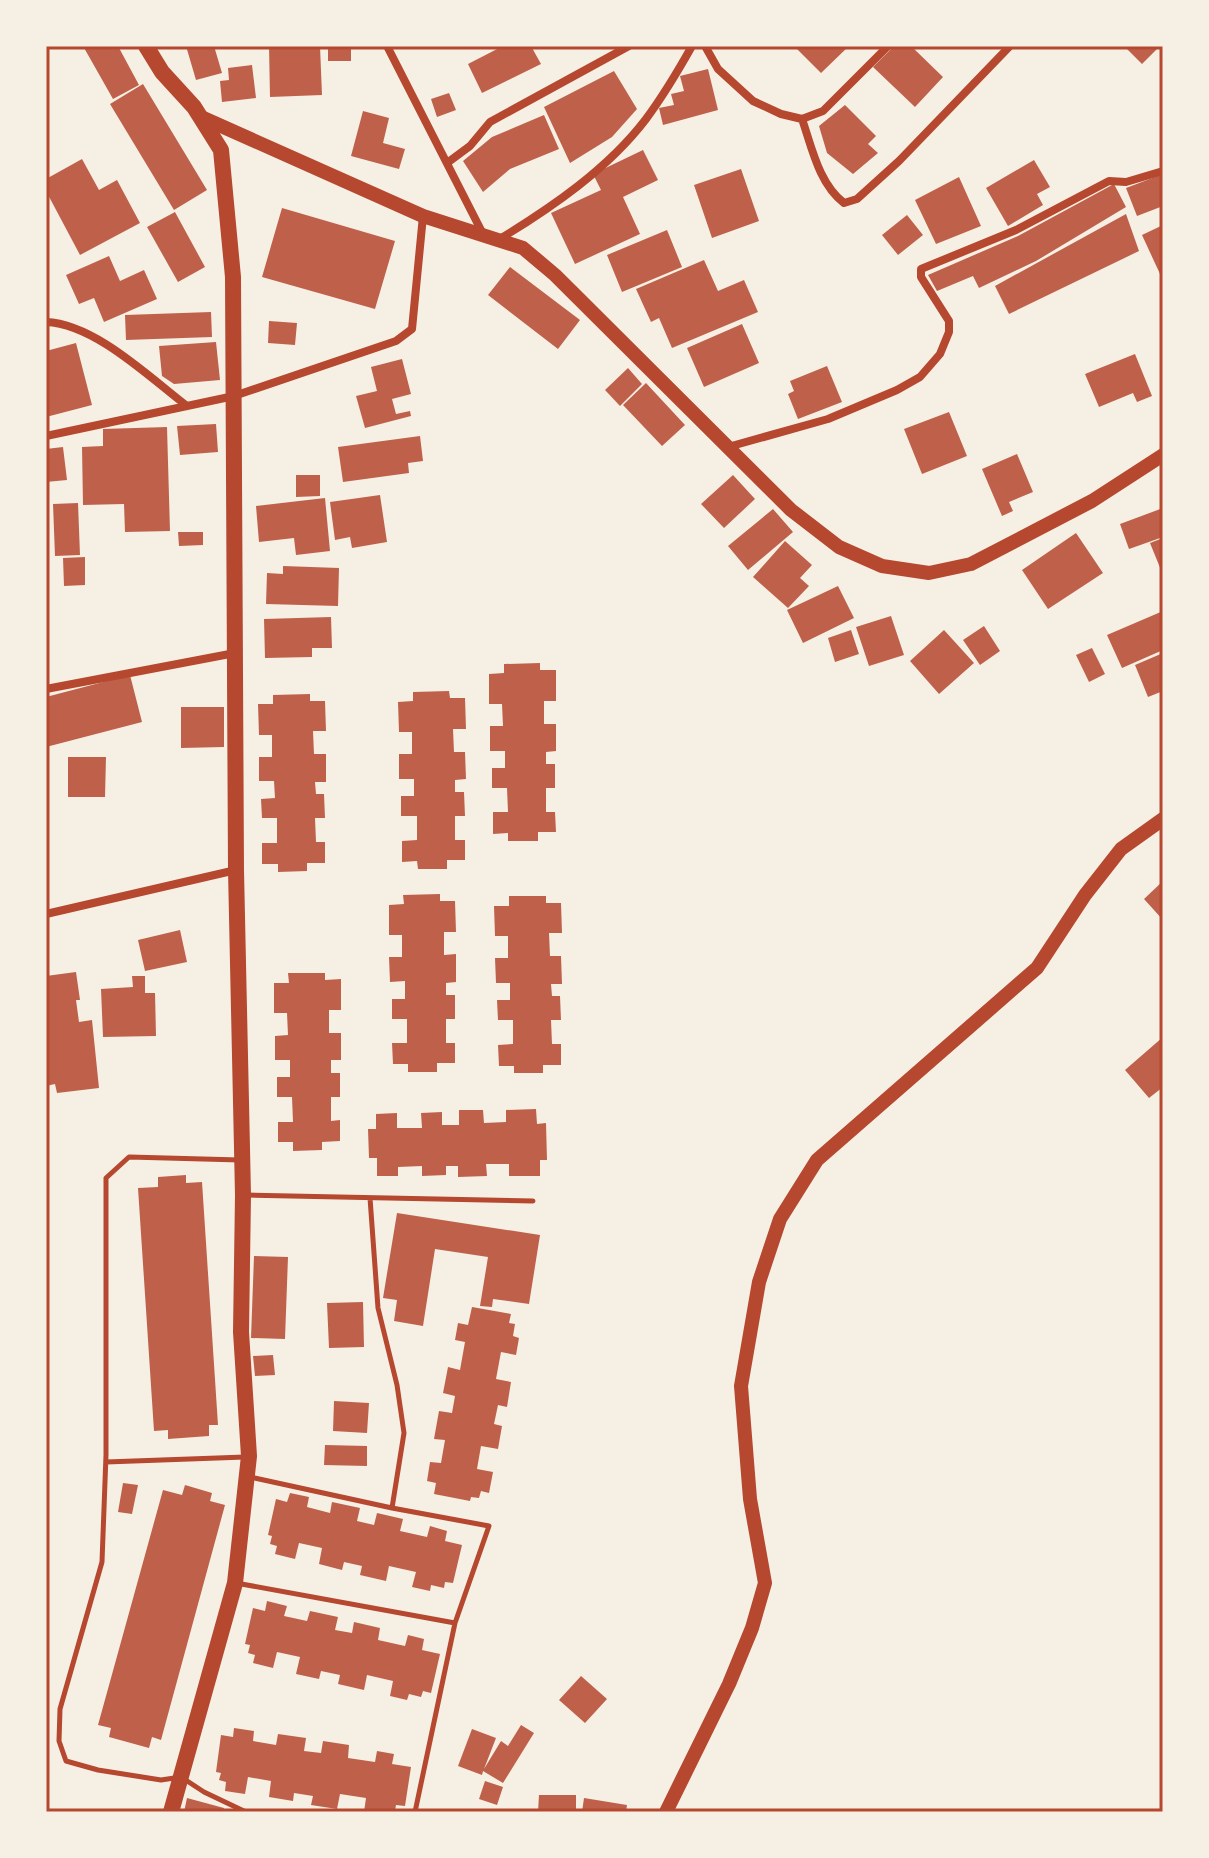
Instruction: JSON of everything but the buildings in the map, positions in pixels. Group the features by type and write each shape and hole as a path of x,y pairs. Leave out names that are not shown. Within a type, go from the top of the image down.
{"main road":[{"path":"146,46 162,72 194,107 221,150 233,277 236,870 243,1195 241,1332 249,1456 235,1583 171,1812"}],"street":[{"path":"387,46 447,163 491,238"},
{"path":"447,163 470,146 490,122 629,46"},
{"path":"491,238 543,212 610,158 645,121 692,46"},
{"path":"705,46 718,69 753,101 781,114 802,119 823,111 888,46"},
{"path":"802,119 831,194 844,203 857,199 899,161 1010,46"},
{"path":"201,117 423,216 523,248 555,275 791,510 839,547 882,566 929,573 971,564 1092,501 1163,455"},
{"path":"728,447 828,419 920,377 940,354 949,332 949,321 921,277 921,269 1016,230 1109,181 1126,182 1163,171"},
{"path":"46,436 234,396 396,341 412,329 423,216"},
{"path":"46,322 62,323 90,334 187,406"},
{"path":"46,689 235,653"},
{"path":"666,1812 729,1684 752,1628 765,1583 750,1499 741,1386 759,1282 780,1219 817,1160 1037,968 1085,895 1121,849 1163,819"},
{"path":"46,914 236,870"}],"lane":[{"path":"241,1160 129,1157 106,1178 106,1462 102,1562 60,1709 59,1741 66,1761 98,1770 161,1780 181,1777 246,1812"},
{"path":"243,1195 533,1201"},
{"path":"370,1198 378,1308 397,1385 404,1433 392,1508"},
{"path":"106,1462 249,1456"},
{"path":"247,1476 489,1526 455,1623 415,1812"},
{"path":"235,1583 455,1623"}]}
